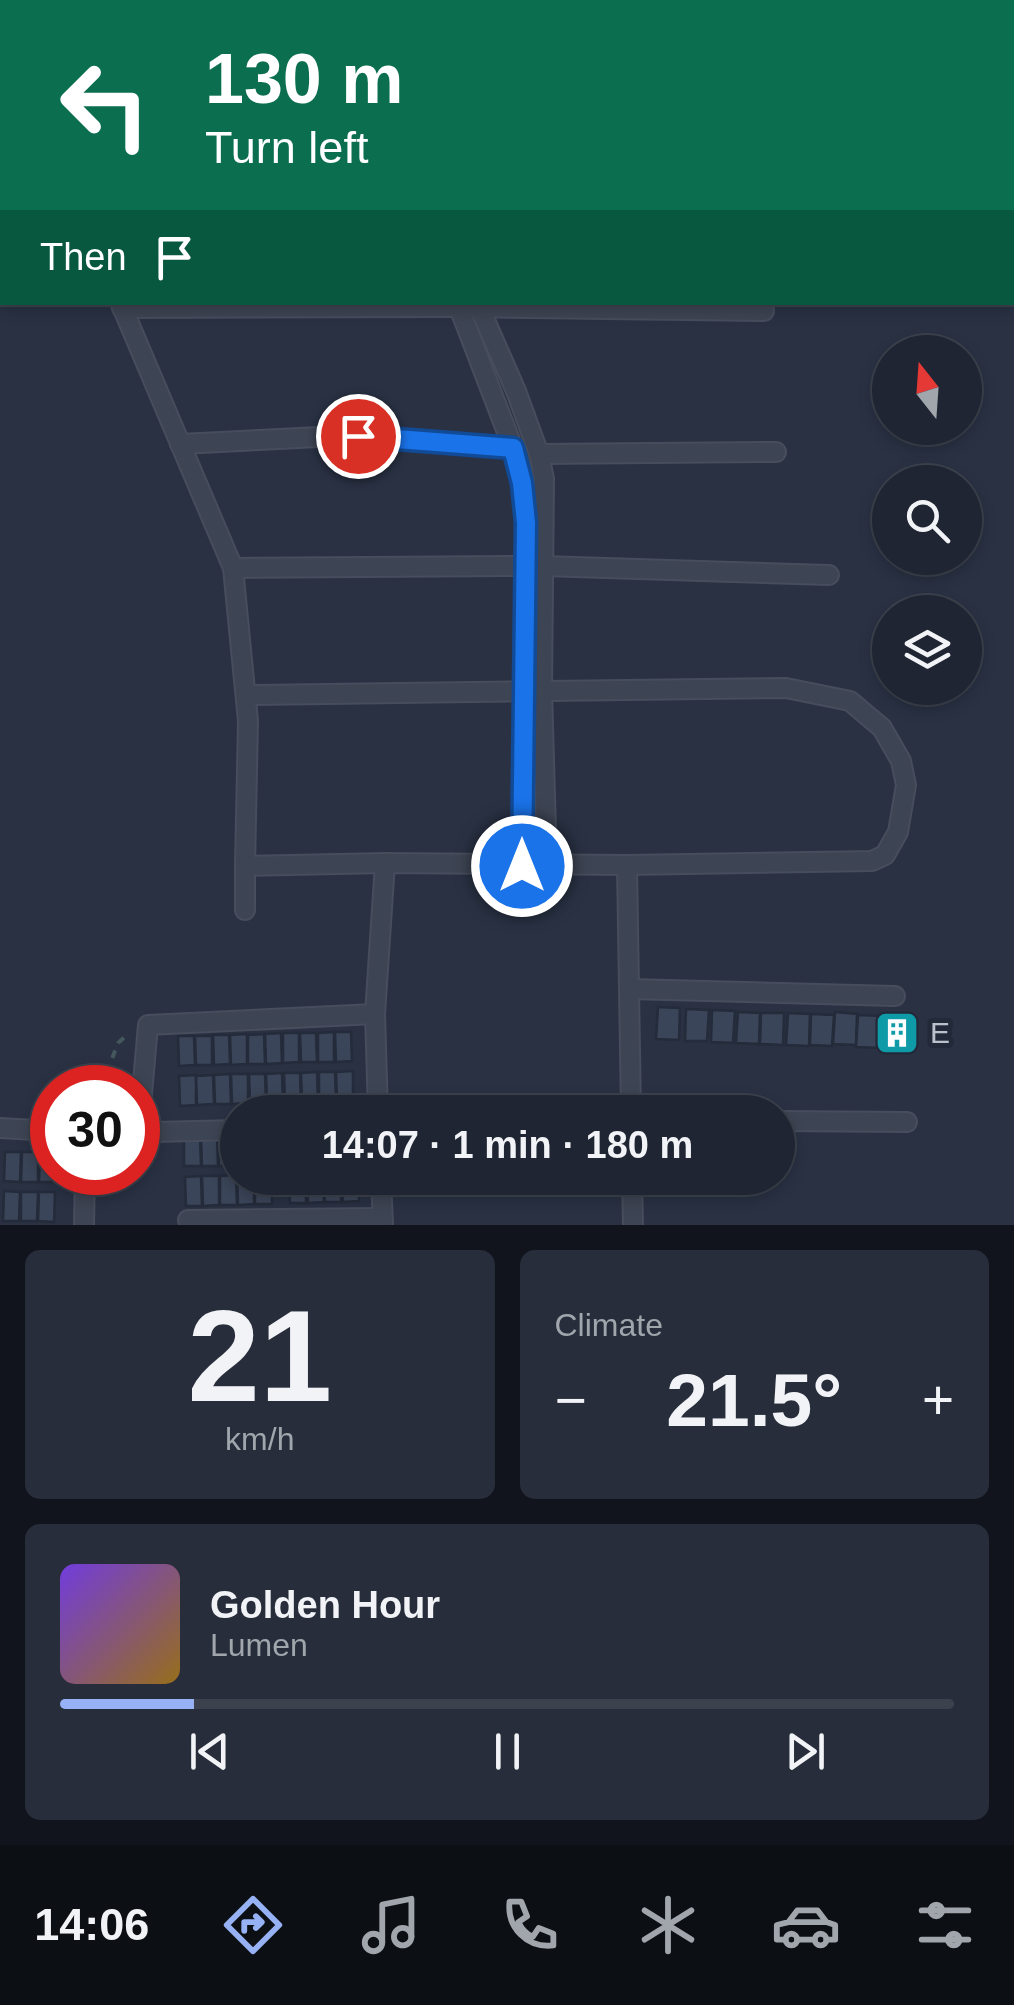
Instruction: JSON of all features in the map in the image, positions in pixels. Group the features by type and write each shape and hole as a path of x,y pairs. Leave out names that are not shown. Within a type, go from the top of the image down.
{"street":[{"path":"121,305 233,568 246,696 245,910"},
{"path":"457,305 513,448 522,483 534,566 547,866"},
{"path":"522,866 522,690 534,566 545,511 539,454 478,305 764,311"},
{"path":"180,444 358,436 513,448"},
{"path":"539,454 776,452"},
{"path":"233,568 534,566 829,576"},
{"path":"245,866 872,861 885,855 898,832 905,773 882,728 850,701 786,688 246,696"},
{"path":"377,1095 374,1014 384,862"},
{"path":"628,865 631,1095"},
{"path":"629,988 895,996"},
{"path":"220,1130 144,1129 141,1102 148,1025 374,1014"},
{"path":"795,1121 906,1122"},
{"path":"0,1128 30,1130"},
{"path":"84,1195 84,1225"},
{"path":"188,1220 382,1222 381,1195"},
{"path":"632,1195 633,1225"}],"path":[{"path":"110,1065 124,1035 148,1025"}],"building":[{"path":"658,1007 680,1008 679,1040 656,1039"},
{"path":"686,1009 709,1010 707,1041 685,1041"},
{"path":"712,1010 735,1011 733,1043 711,1042"},
{"path":"738,1012 760,1013 759,1044 736,1043"},
{"path":"835,1012 857,1014 856,1045 833,1044"},
{"path":"761,1013 784,1013 783,1045 760,1044"},
{"path":"788,1013 810,1014 809,1046 786,1045"},
{"path":"811,1014 834,1015 832,1046 810,1045"},
{"path":"858,1015 884,1016 882,1048 856,1047"},
{"name":"E","path":"884,1016 910,1017 909,1049 883,1048"},
{"path":"334,1032 334,1062 318,1062 318,1033"},
{"path":"335,1032 351,1032 352,1061 336,1062"},
{"path":"281,1033 282,1063 266,1064 265,1034"},
{"path":"283,1033 299,1033 299,1062 283,1063"},
{"path":"300,1033 316,1033 317,1062 301,1062"},
{"path":"247,1034 247,1064 231,1065 230,1035"},
{"path":"264,1034 265,1064 248,1064 248,1035"},
{"path":"213,1035 229,1035 230,1064 214,1065"},
{"path":"178,1036 194,1036 195,1065 179,1066"},
{"path":"195,1036 212,1036 212,1065 196,1065"},
{"path":"353,1071 353,1095 337,1095 336,1072"},
{"path":"317,1072 318,1095 302,1095 301,1073"},
{"path":"319,1072 335,1072 336,1095 319,1095"},
{"path":"282,1073 283,1095 267,1095 266,1074"},
{"path":"284,1073 300,1073 301,1095 285,1095"},
{"path":"230,1074 231,1095 220,1095 220,1104 215,1104 214,1075"},
{"path":"231,1074 248,1074 248,1095 232,1095"},
{"path":"249,1074 265,1074 266,1095 250,1095"},
{"path":"196,1075 196,1105 180,1106 179,1076"},
{"path":"213,1075 214,1104 197,1105 196,1076"},
{"path":"217,1136 218,1166 202,1166 201,1137"},
{"path":"184,1137 200,1137 201,1166 184,1166"},
{"path":"5,1152 21,1152 20,1182 4,1181"},
{"path":"22,1152 30,1152 30,1182 21,1182"},
{"path":"201,1176 202,1206 186,1206 185,1177"},
{"path":"202,1176 219,1176 219,1205 203,1206"},
{"path":"4,1191 20,1192 19,1221 3,1221"},
{"path":"21,1192 38,1195 37,1221 21,1221"},
{"path":"39,1195 55,1195 54,1222 38,1221"},
{"path":"220,1195 237,1195 237,1205 220,1205"},
{"path":"238,1195 254,1195 254,1204 238,1205"},
{"path":"255,1195 272,1195 272,1204 255,1204"},
{"path":"290,1195 306,1195 306,1203 290,1203"},
{"path":"308,1195 324,1195 324,1202 308,1203"},
{"path":"325,1195 341,1195 341,1202 325,1202"},
{"path":"343,1195 359,1195 359,1201 343,1202"}],"place":[{"name":"E","path":"897,1033"}],"route":[{"path":"358,436 513,448 526,523 522,866"}]}
